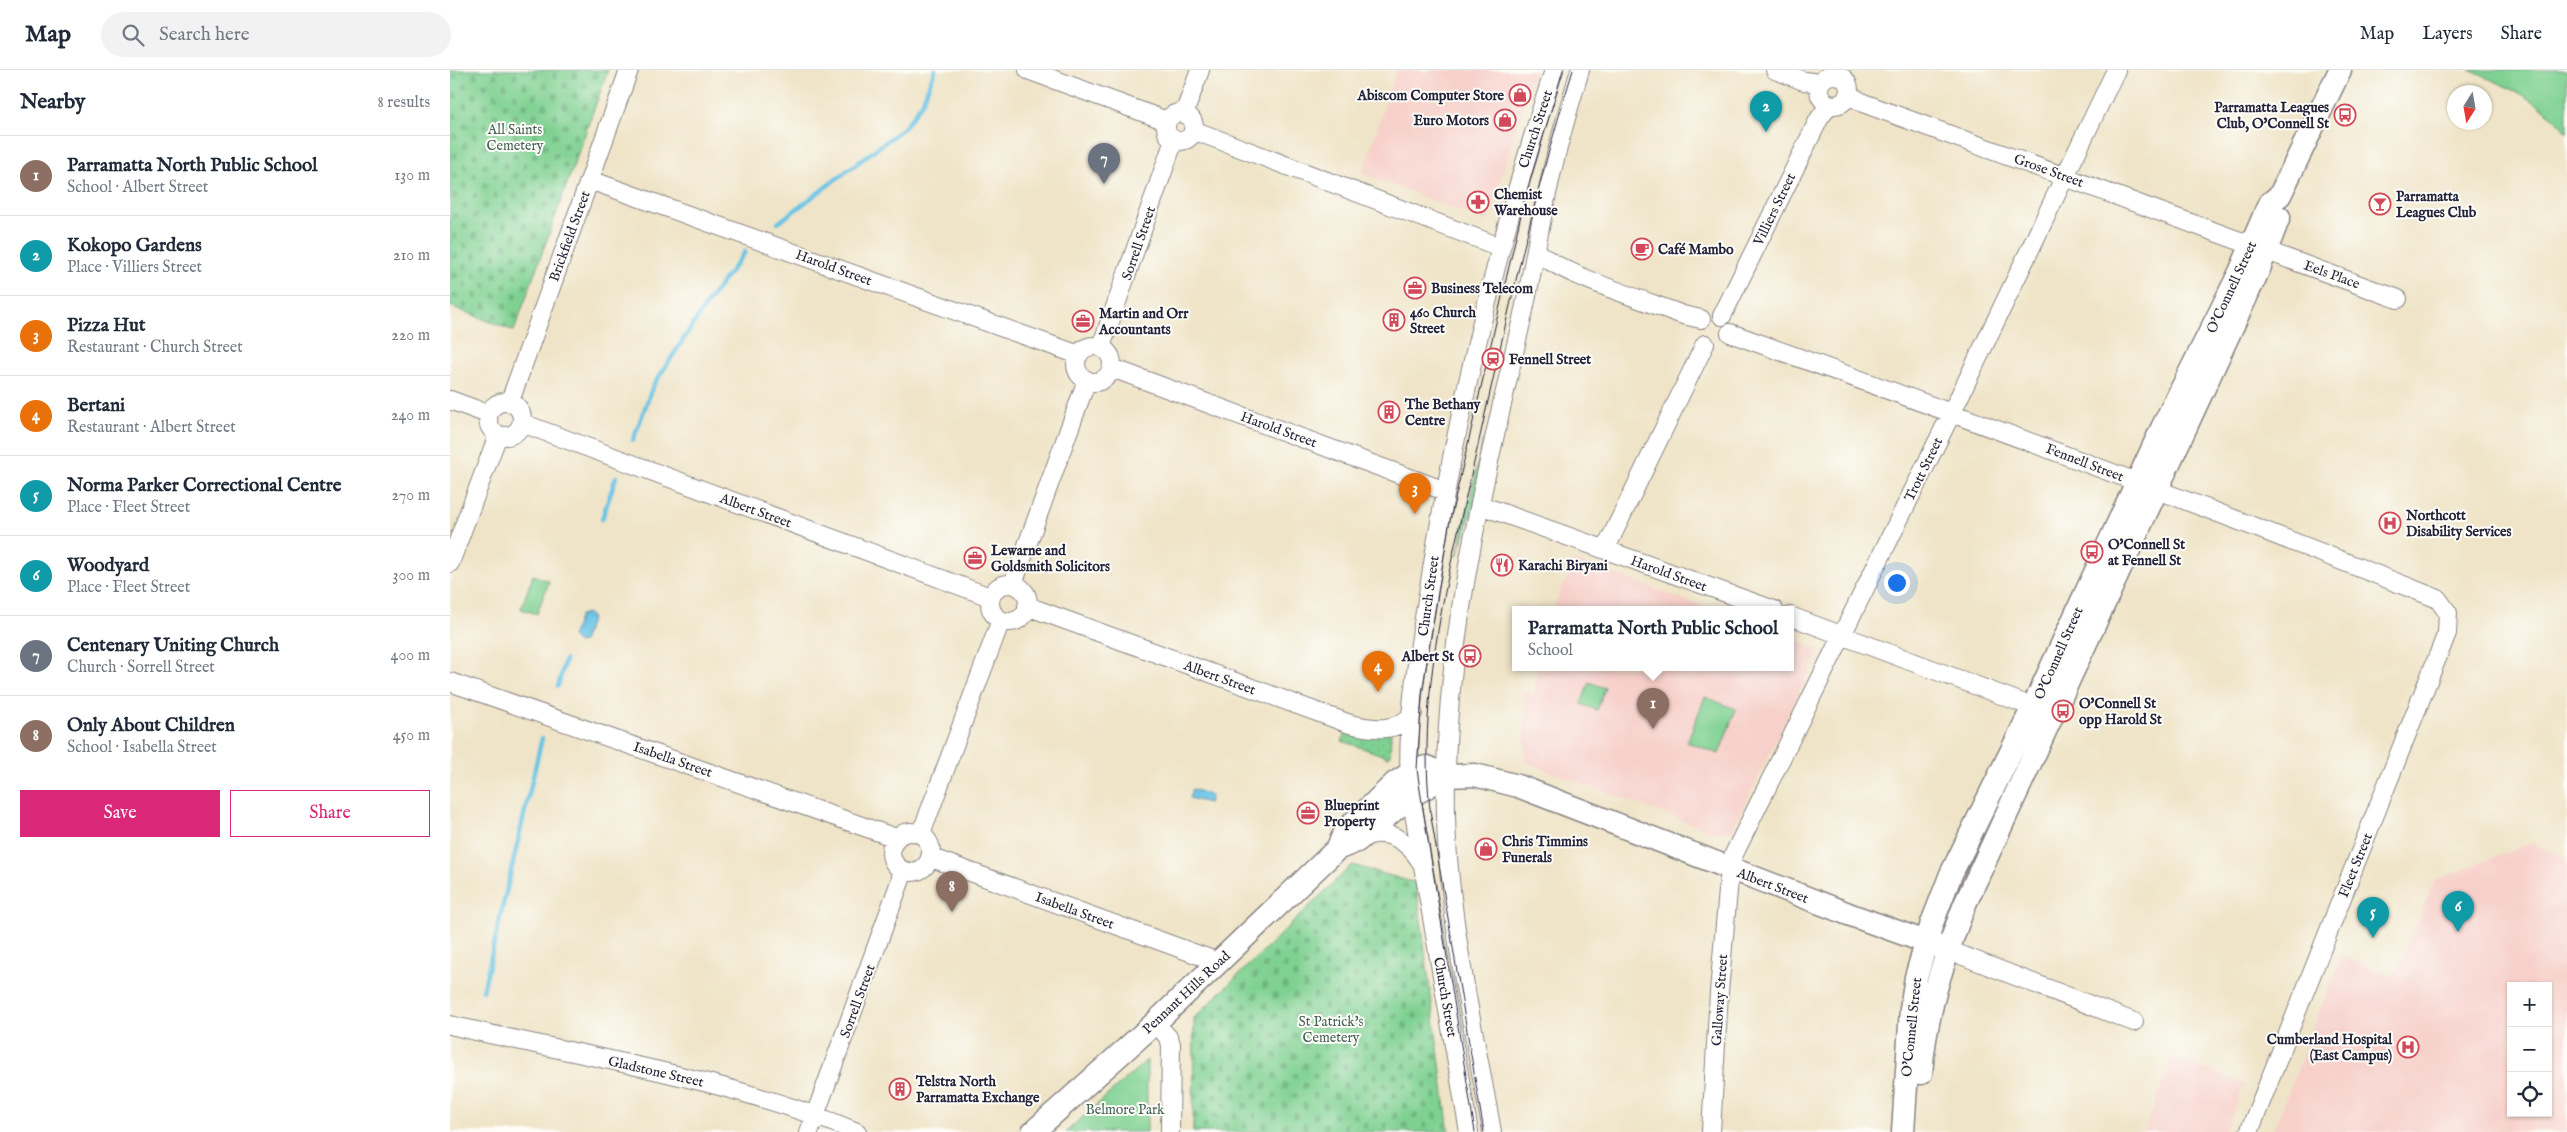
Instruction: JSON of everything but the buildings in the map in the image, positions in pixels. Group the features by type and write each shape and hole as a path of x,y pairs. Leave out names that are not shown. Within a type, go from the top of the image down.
{"main road":[{"name":"O'Connell Street","path":"1917,1132 1924,1044 1930,1005 1948,950 1972,888 2147,485 2259,248 2269,204 2280,195 2340,70"},
{"name":"O'Connell Street","path":"1902,1132 1911,1009 1918,963 1951,874 2033,707 2147,485"},
{"name":"Albert Street","path":"1408,773 1427,767 1446,776 1475,776 1518,786 1948,950"},
{"name":"Pennant Hills Road","path":"1347,845 1346,830 1408,773"},
{"name":"Pennant Hills Road","path":"1033,1132 1155,1023 1218,962 1347,845 1411,796 1446,776"}],"street":[{"name":"Brickfield Street","path":"510,401 629,70"},
{"path":"1028,70 1167,121"},
{"path":"1184,114 1200,70"},
{"name":"Church Street","path":"1469,1132 1408,773 1425,612 1445,491 1469,372 1500,247 1523,165 1554,70"},
{"name":"Church Street","path":"1492,1132 1450,884 1446,732 1460,600 1537,250 1553,165 1580,70"},
{"path":"1774,70 1804,81 1821,83 1830,76 1842,73 1848,83 1848,94 1842,102 1830,104 1820,94 1821,83"},
{"name":"Trott Street","path":"1730,868 1736,850 1952,412 2116,70"},
{"name":"Grose Street","path":"1848,94 1863,103 2259,248"},
{"name":"Villiers Street","path":"1722,316 1819,119 1830,104"},
{"path":"1184,114 1193,122 1193,130 1188,138 1174,140 1168,134 1167,121 1174,115 1184,114"},
{"path":"1193,130 1500,247"},
{"name":"Sorrell Street","path":"1101,347 1174,140"},
{"name":"Harold Street","path":"590,180 1079,355"},
{"name":"Eels Place","path":"2259,248 2398,299"},
{"path":"1537,250 1552,264 1683,315 1702,319 1713,314 1722,316 1729,324 1730,333 1720,345 1705,344"},
{"path":"1702,319 1697,330 1705,344"},
{"name":"Fennell Street","path":"1730,333 1952,412 2147,485 2438,599"},
{"path":"1605,550 1705,344"},
{"path":"1087,347 1101,347 1111,356 1112,368 1104,380 1098,382 1087,380 1077,370 1079,355 1087,347"},
{"name":"Harold Street","path":"1112,368 1445,491"},
{"path":"1012,584 1087,380"},
{"path":"450,400 488,414"},
{"path":"510,401 519,408 523,418 520,429 510,436 498,435 491,428 488,414 499,402 510,401"},
{"name":"Albert Street","path":"522,423 990,597"},
{"path":"450,563 498,435"},
{"name":"Harold Street","path":"1480,505 1763,606"},
{"path":"1012,584 1025,592 1026,612 1016,620 1001,620 991,610 990,597 997,587 1012,584"},
{"name":"Fleet Street","path":"2249,1132 2447,633 2448,613 2438,599"},
{"name":"Albert Street","path":"1027,606 1336,720 1363,727 1388,728 1406,721 1413,713"},
{"path":"1794,618 2033,707"},
{"path":"921,834 1001,620"},
{"name":"Isabella Street","path":"450,682 896,838"},
{"path":"906,832 921,834 932,848 932,858 923,869 917,872 901,870 895,865 891,854 896,838 906,832"},
{"path":"1347,845 1371,835 1393,835 1413,850 1424,867"},
{"name":"Isabella Street","path":"932,858 1218,962"},
{"name":"Galloway Street","path":"1711,1132 1719,992 1730,868"},
{"name":"Sorrell Street","path":"809,1132 901,880 901,870"},
{"name":"Albert Street","path":"1948,950 2134,1022"},
{"path":"1155,1023 1168,1037 1171,1044 1170,1132"},
{"name":"Gladstone Street","path":"450,1026 694,1080 816,1115 857,1132"}],"shaded area":[{"path":"1396,70 1418,70 1428,74 1430,70 1535,70 1487,222 1363,173"},
{"path":"1575,560 1702,606 1554,606"},
{"path":"1794,640 1820,650 1733,829 1719,834 1525,762 1525,692 1534,695 1538,671 1794,671"},
{"name":"Cumberland Hospital (East Campus)","path":"2532,843 2567,859 2567,1132 2273,1132 2341,957 2394,976 2435,880"},
{"path":"2173,1057 2244,1084 2225,1132 2144,1132"}],"green space":[{"name":"All Saints Cemetery","path":"450,70 608,70 514,331 450,306"},
{"path":"2469,70 2567,70 2567,133 2546,110 2534,102 2510,88"},
{"path":"1483,440 1490,442 1473,509 1457,556"},
{"path":"533,575 549,581 537,614 521,609"},
{"path":"1589,682 1605,688 1597,710 1581,704"},
{"path":"1705,697 1736,709 1719,754 1687,742"},
{"path":"1347,730 1391,733 1390,755 1388,757 1342,741"},
{"name":"St Patrick's Cemetery","path":"1352,865 1416,883 1449,1132 1193,1132 1194,1018"},
{"name":"Belmore Park","path":"1147,1060 1147,1132 1066,1132"}],"water":[{"path":"587,613 592,618 583,642 578,643 572,637 580,615"},
{"path":"1192,789 1211,795 1209,803 1189,798"}],"waterway":[{"path":"778,223 905,127 922,103 935,70"},
{"path":"633,440 653,386 709,300 745,252"},
{"path":"602,519 616,477"},
{"path":"558,686 565,660"},
{"path":"483,991 542,738"}],"tram line":[{"path":"1475,1132 1417,769 1422,693 1449,525 1524,202 1563,70"},
{"path":"1484,1132 1431,817 1427,768 1428,718 1440,618 1450,569 1524,246 1573,70"}],"place":[{"name":"Abiscom Computer Store","path":"1520,95"},
{"name":"Parramatta Leagues Club, O'Connell St","path":"2345,115"},
{"name":"Euro Motors","path":"1505,120"},
{"name":"Kokopo Gardens","path":"1766,132"},
{"name":"Centenary Uniting Church","path":"1104,184"},
{"name":"Chemist Warehouse","path":"1478,202"},
{"name":"Parramatta Leagues Club","path":"2380,204"},
{"name":"Café Mambo","path":"1642,249"},
{"name":"Business Telecom","path":"1415,288"},
{"name":"460 Church Street","path":"1394,320"},
{"name":"Martin and Orr Accountants","path":"1083,321"},
{"name":"Fennell Street","path":"1493,359"},
{"name":"The Bethany Centre","path":"1389,412"},
{"name":"Pizza Hut","path":"1415,514"},
{"name":"Northcott Disability Services","path":"2390,523"},
{"name":"O'Connell St at Fennell St","path":"2092,552"},
{"name":"Lewarne and Goldsmith Solicitors","path":"975,558"},
{"name":"Karachi Biryani","path":"1502,565"},
{"name":"Albert St","path":"1470,656"},
{"name":"Bertani","path":"1378,692"},
{"name":"O'Connell St opp Harold St","path":"2063,711"},
{"name":"Parramatta North Public School","path":"1653,729"},
{"name":"Blueprint Property","path":"1308,813"},
{"name":"Chris Timmins Funerals","path":"1486,849"},
{"name":"Only About Children","path":"952,912"},
{"name":"Woodyard","path":"2458,932"},
{"name":"Norma Parker Correctional Centre","path":"2373,938"},
{"name":"Cumberland Hospital (East Campus)","path":"2408,1047"},
{"name":"Telstra North Parramatta Exchange","path":"900,1089"}]}
